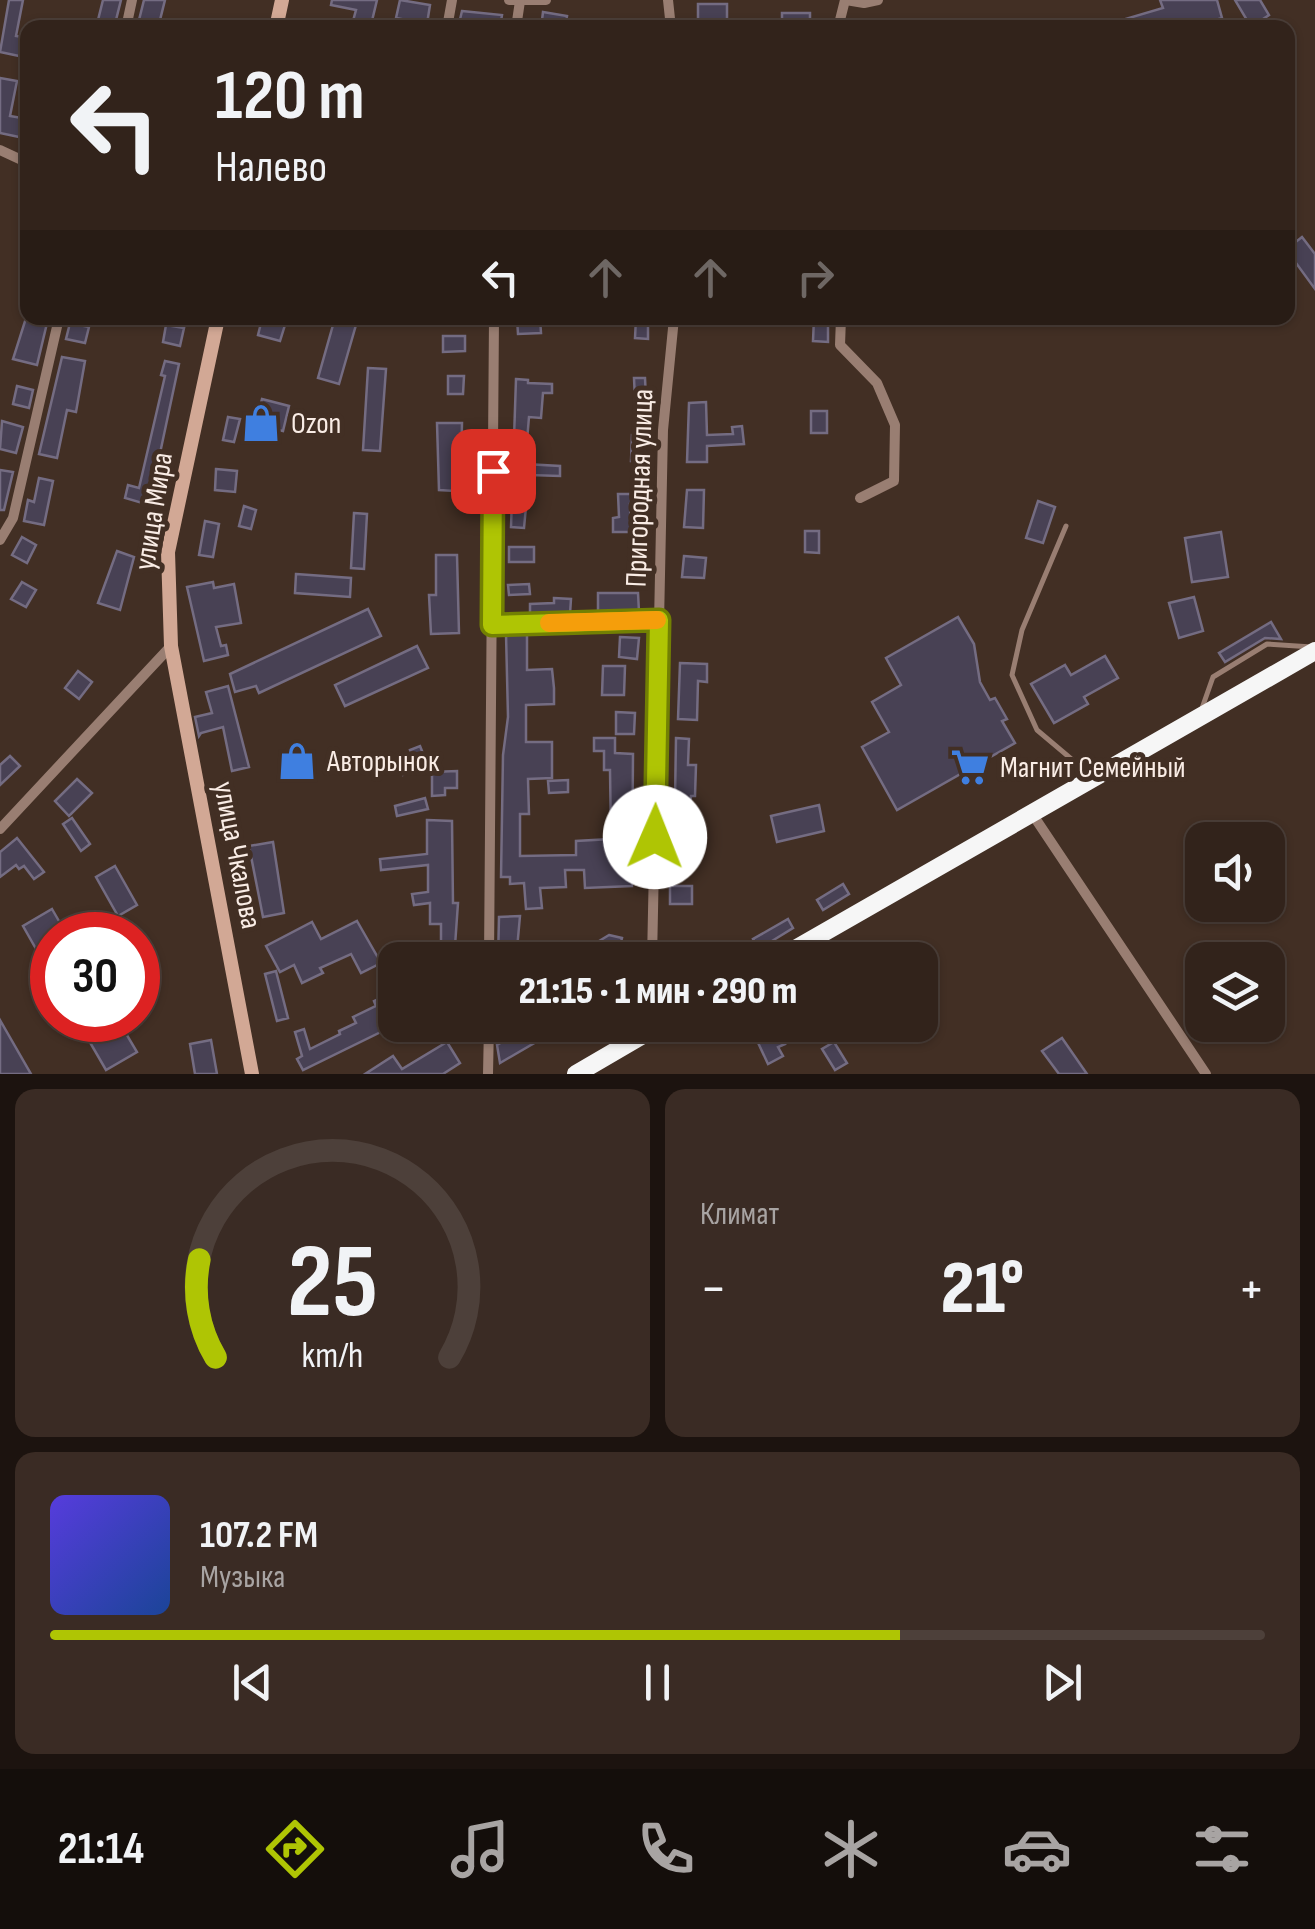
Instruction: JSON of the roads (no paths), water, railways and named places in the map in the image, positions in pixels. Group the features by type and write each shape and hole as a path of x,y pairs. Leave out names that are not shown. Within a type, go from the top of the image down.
{"highway":[{"path":"808,942 1197,721 1315,649"},
{"path":"576,1074 605,1066 635,1042"}],"street":[{"path":"514,1 546,0"},
{"path":"845,0 864,4 878,0"},
{"path":"0,540 13,518 57,325"},
{"name":"улица Мира","path":"171,646 168,552 217,325"},
{"path":"489,942 494,325"},
{"name":"Пригородная улица","path":"652,942 663,430 673,325"},
{"path":"841,325 840,345 877,383 896,424 894,481 860,498"},
{"path":"492,625 659,620"},
{"path":"0,829 171,646"},
{"name":"улица Чкалова","path":"171,646 252,1074"},
{"path":"1033,815 1206,1074"},
{"path":"488,1042 488,1074"}],"lane":[{"path":"1066,526 1022,630 1012,675 1037,730 1095,778"},
{"path":"1197,721 1213,677 1267,644 1315,649"}],"place":[{"name":"Ozon","path":"261,423"},
{"name":"Авторынок","path":"297,761"},
{"name":"Магнит Семейный","path":"970,767"}]}
